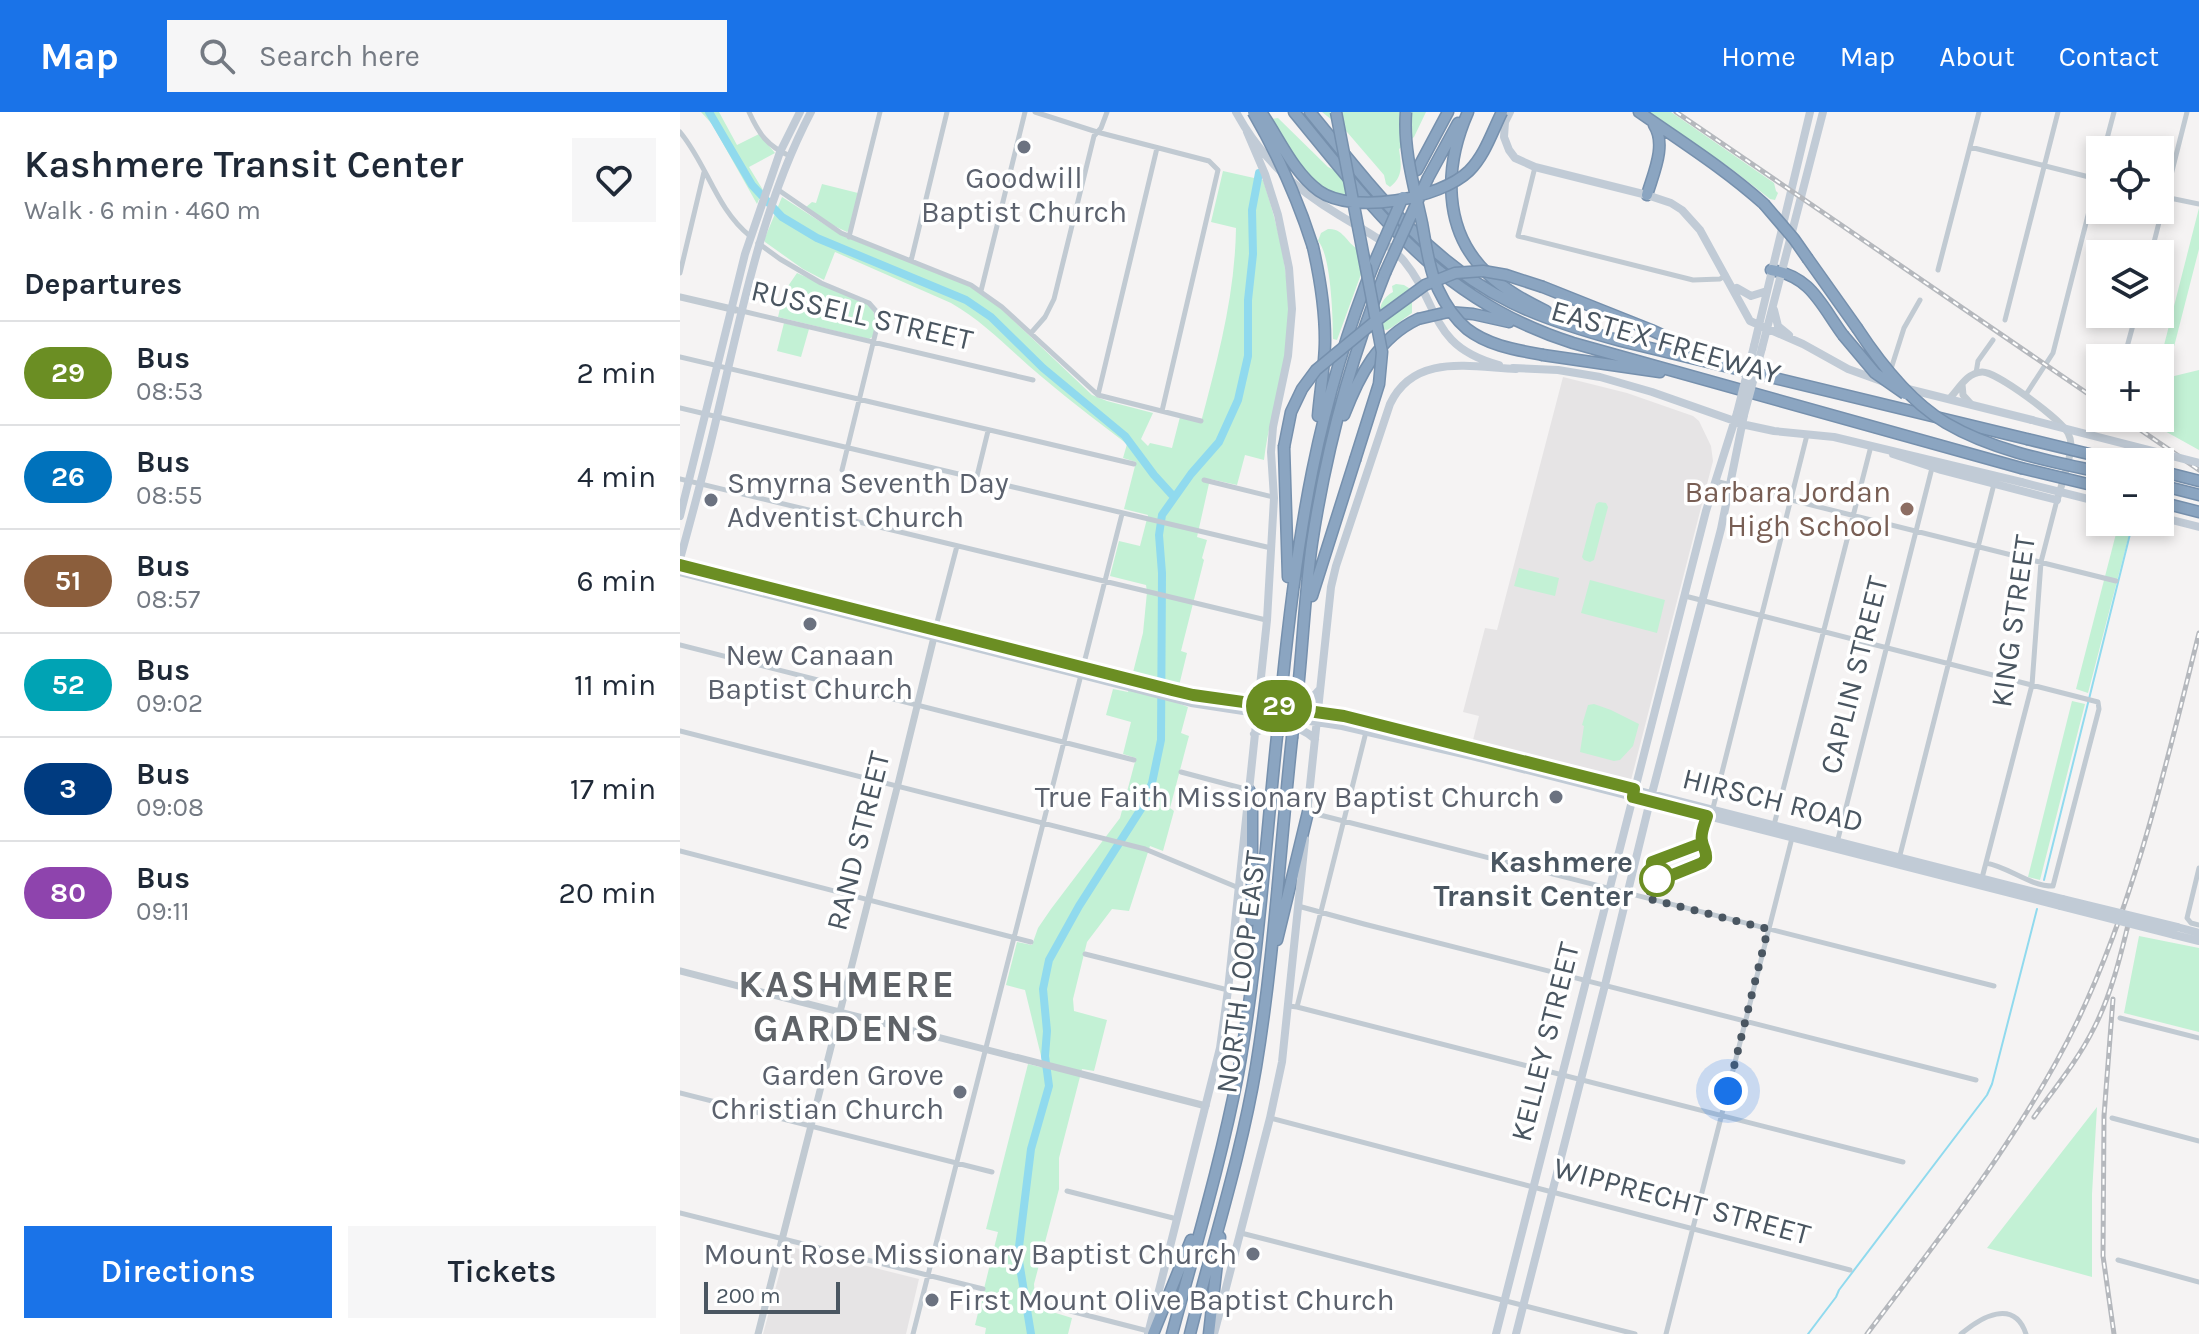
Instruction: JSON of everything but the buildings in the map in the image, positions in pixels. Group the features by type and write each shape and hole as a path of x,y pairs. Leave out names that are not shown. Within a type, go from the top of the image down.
{"highway":[{"path":"1253,112 1293,190 1313,247 1319,275 1325,345 1315,452"},
{"path":"1261,112 1310,184 1330,197 1363,204 1417,195 1456,181 1479,158 1502,112"},
{"name":"EASTEX FREEWAY","path":"1294,112 1384,220 1417,253 1466,292 1528,327 1573,343 2086,484"},
{"name":"EASTEX FREEWAY","path":"1310,112 1394,213 1427,245 1510,303 1583,330 1640,346 2086,453"},
{"path":"1303,633 1316,582 1379,384 1382,352 1336,112"},
{"path":"1406,112 1409,160 1431,270 1444,300 1461,323 1479,336 1505,347 1603,365 1698,377"},
{"name":"NORTH LOOP EAST","path":"1172,1334 1233,1098 1252,980 1298,547 1315,452 1339,361 1375,261 1448,112"},
{"path":"1466,112 1456,145 1450,187 1455,221 1464,243 1481,267 1504,287 1583,330"},
{"name":"NORTH LOOP EAST","path":"1190,1334 1253,1083 1268,977 1310,559 1327,462 1352,365 1385,273 1428,178 1466,112"},
{"path":"1639,112 1737,179 1764,204 1794,239 1875,355 1917,401"},
{"path":"1647,195 1660,140 1651,120"},
{"path":"1288,626 1284,447 1291,412 1311,376 1327,359 1425,285 1447,275 1477,271 1498,273 1543,287 1651,330 1706,356 1769,377"},
{"path":"1776,271 1796,277 1812,290 1843,335 1875,373 1944,421 1970,435 2010,449 2086,468"},
{"path":"1327,462 1348,405 1372,358 1397,331 1418,319 1448,312 1479,315 1528,327"},
{"path":"2174,475 2199,481"},
{"path":"2174,489 2199,495"},
{"path":"2174,506 2199,512"},
{"path":"1249,790 1252,796 1252,980"},
{"path":"1268,977 1308,812"},
{"path":"1149,1333 1206,1205"},
{"path":"1212,1334 1221,1217"}],"main road":[{"path":"680,516 685,480 750,237 780,152 800,112"},
{"path":"680,562 759,244 790,156 811,112"},
{"path":"1149,1333 1220,1048 1267,620 1274,498 1273,427 1288,356 1292,309 1278,215 1265,174 1236,112"},
{"path":"1510,112 1504,137 1515,158 1535,167 1671,203 1692,219 1750,321 1803,344 1848,369 1888,384 2199,463"},
{"name":"KELLEY STREET","path":"1763,327 1773,306 1776,271 1810,112"},
{"name":"KELLEY STREET","path":"1496,1334 1608,888 1715,481 1739,418 1763,327 1767,291 1776,271 1823,112"},
{"path":"1247,132 1295,186 1369,233 1402,259 1438,323 1457,345 1479,358 1516,369"},
{"path":"1726,275 1730,276 1763,327"},
{"path":"1737,288 1751,296 1767,291"},
{"path":"1773,306 1778,326 1803,344"},
{"path":"1212,1334 1270,1118 1293,1006 1298,906 1331,587 1386,413 1394,395 1407,380 1429,368 1444,366 1558,370 1600,377 1739,418 1807,435 1834,437 1871,446 1932,468 2057,500"},
{"name":"KELLEY STREET","path":"1516,1334 1703,601 1731,485 1739,418"},
{"path":"1882,449 2086,498"},
{"path":"2174,521 2199,527"},
{"name":"HIRSCH ROAD","path":"680,562 807,601"},
{"name":"HIRSCH ROAD","path":"680,572 807,601 1229,709 1317,722 1473,752"},
{"path":"1259,688 1270,695 1293,700 1311,698 1321,687"},
{"name":"HIRSCH ROAD","path":"1173,694 1318,711 1412,733 1710,814 2176,931 2199,933"},
{"path":"1229,709 1245,715 1255,732"},
{"path":"1255,732 1269,726 1279,726 1299,729 1315,739"},
{"path":"1366,731 1376,727 1412,733"},
{"name":"HIRSCH ROAD","path":"1898,860 1982,878 2061,902"},
{"name":"HIRSCH ROAD","path":"2176,931 2199,941"}],"street":[{"path":"749,112 772,147 790,156"},
{"path":"849,237 880,112"},
{"path":"911,261 947,112"},
{"path":"981,291 1025,112"},
{"path":"1035,112 1215,165 1217,175 1162,411"},
{"path":"1031,333 1045,317 1054,299 1094,136 1107,112"},
{"path":"1938,270 1979,112"},
{"path":"2005,320 2058,112"},
{"path":"2108,136 2114,112"},
{"path":"2174,158 2187,112"},
{"path":"680,132 739,228 780,259 821,283 866,301 876,311 878,320 874,343 842,470"},
{"path":"1970,147 2086,177"},
{"path":"1098,395 1157,148"},
{"path":"1535,167 1518,236 1693,280 1720,279 1726,275"},
{"path":"680,273 704,171"},
{"path":"767,189 778,190 849,237 981,291 1098,395 1201,421"},
{"path":"2174,199 2199,204"},
{"path":"2025,396 2053,353 2087,224"},
{"name":"RUSSELL STREET","path":"680,297 1033,380"},
{"path":"1888,384 1899,340 1920,300"},
{"path":"1949,399 1965,380 1976,373 1978,361 1993,340"},
{"path":"680,357 1134,464"},
{"name":"KING STREET","path":"1976,373 1989,373 2055,419 2068,433 2071,447 2041,562 2032,685 1982,878"},
{"path":"1962,384 1963,395 1972,405"},
{"path":"680,408 1271,549"},
{"path":"976,480 988,431"},
{"path":"1710,814 1807,435"},
{"path":"1773,828 1871,446"},
{"name":"CAPLIN STREET","path":"1836,844 1932,468"},
{"path":"685,480 1267,620"},
{"path":"1204,480 1274,498"},
{"path":"1715,481 2116,581"},
{"path":"1898,860 1994,484"},
{"path":"913,1334 1122,514"},
{"name":"RAND STREET","path":"758,1334 957,546"},
{"path":"1685,596 2096,702 2099,709 2053,886 2029,881 1997,865 1986,863"},
{"path":"680,645 1134,760"},
{"path":"680,731 1105,838 1169,858 1239,888"},
{"path":"1366,731 1321,913 1293,1006 1903,1162"},
{"path":"1181,772 1249,790"},
{"path":"1308,812 1994,986"},
{"path":"1666,1334 1794,834"},
{"path":"680,851 1031,942"},
{"path":"2199,868 2187,913 2191,923 2199,925"},
{"path":"1298,906 1976,1080"},
{"path":"1085,954 1228,990"},
{"path":"680,971 1206,1106"},
{"path":"2120,1018 2199,1038"},
{"path":"680,1093 992,1172"},
{"name":"WIPPRECHT STREET","path":"1270,1118 1850,1270"},
{"path":"2112,1118 2199,1141"},
{"path":"1067,1191 1177,1219"},
{"path":"680,1213 983,1289"},
{"path":"1240,1233 1635,1334"},
{"path":"2118,1260 2199,1282"},
{"path":"1047,1305 1149,1333"},
{"path":"1961,1334 1985,1316 1998,1313 2013,1316 2023,1325 2026,1334"}],"shaded area":[{"path":"1563,377 1627,393 1693,416 1699,421 1711,446 1713,461 1631,780 1473,740 1479,716 1463,712 1485,628 1497,630"},
{"path":"787,1246 919,1279 906,1334 763,1334"}],"green space":[{"path":"701,112 719,112 737,145 759,134 775,153 749,167 763,190 757,204 712,124"},
{"path":"1322,112 1426,112 1414,137 1399,149 1400,174 1390,187 1384,175 1347,132"},
{"path":"1649,112 1671,112 1774,183 1778,193 1775,200 1770,199"},
{"path":"1278,118 1334,170 1358,199 1345,198 1322,188 1304,172 1271,119"},
{"path":"1223,171 1263,180 1270,202 1281,245 1287,289 1288,334 1283,370 1264,460 1245,455 1237,485 1210,479 1197,537 1207,540 1204,560 1181,651 1187,653 1175,702 1188,707 1181,733 1189,736 1170,808 1174,811 1163,851 1150,846 1129,911 1112,909 1087,942 1073,999 1074,1011 1107,1020 1094,1071 1082,1069 1059,1158 1059,1189 1034,1284 1035,1297 1046,1298 1046,1310 1072,1318 1068,1334 985,1334 986,1328 975,1325 998,1232 986,1229 1028,1064 1040,1067 1042,1060 1025,990 1006,985 1017,942 1032,945 1038,928 1051,909 1120,818 1136,758 1123,754 1131,722 1106,715 1113,689 1128,692 1143,633 1147,592 1146,585 1110,576 1119,541 1140,546 1148,515 1124,509 1136,462 1123,458 1127,444 972,317 951,303 835,252 824,280 803,269 764,240 782,197 841,235 969,286 996,304 1092,395 1153,413 1141,439 1148,446 1150,443 1172,448 1180,417 1201,422 1229,302 1236,228 1211,222"},
{"path":"822,184 858,193 847,232 806,207 812,202 816,203"},
{"path":"2199,208 2199,249 2174,347 2174,344 2164,344 2168,328 2174,328 2174,306"},
{"path":"1328,229 1338,231 1361,250 1364,266 1337,340 1333,339 1326,259 1318,241 1321,233"},
{"path":"797,273 867,304 875,315 874,336 869,339 778,317 784,292"},
{"path":"1396,284 1412,290 1412,313 1389,329 1382,329 1380,308"},
{"path":"784,323 809,329 801,357 777,351"},
{"path":"2199,370 2199,450 2167,432 2174,432 2174,376"},
{"path":"1599,502 1606,503 1608,507 1594,560 1590,562 1582,557"},
{"path":"2115,536 2129,536 2088,693 2076,689"},
{"path":"1519,568 1559,578 1555,596 1514,586"},
{"path":"1590,580 1665,600 1657,633 1581,613"},
{"path":"2072,701 2085,704 2040,880 2028,877"},
{"path":"1594,704 1639,724 1633,746 1620,760 1580,752 1582,725 1588,705"},
{"path":"2139,936 2199,948 2199,1032 2124,1013"},
{"path":"2097,1107 2092,1194 2092,1277 1987,1248"}],"waterway":[{"path":"709,112 752,185 782,217 817,238 966,300 991,317 1043,368 1125,436 1174,497"},
{"path":"1031,1334 1018,1255 1031,1149 1049,1086 1043,989 1049,960 1079,906 1141,809 1152,783 1161,740 1162,573 1159,535 1162,515 1219,442 1238,400 1248,356 1252,210 1259,173"},
{"path":"2044,880 2130,536"},
{"path":"1808,1334 1987,1095 2037,909"}],"railway":[{"path":"1676,112 2086,392"},
{"path":"2143,432 2199,470"},
{"path":"1867,1334 2006,1144 2077,1022 2098,975 2133,879 2199,633"},
{"path":"2034,1117 2074,1063 2094,1028 2110,989 2129,921"},
{"path":"2113,999 2104,1116 2103,1256 2114,1334"}],"bus line":[{"name":"29","path":"680,565 1193,695 1318,711 1365,721 1634,789 1633,797 1707,816 1702,836 1706,859 1660,880 1651,875 1652,862 1697,845"}],"place":[{"name":"Goodwill Baptist Church","path":"1024,147"},
{"name":"Smyrna Seventh Day Adventist Church","path":"711,500"},
{"name":"Barbara Jordan High School","path":"1907,509"},
{"name":"New Canaan Baptist Church","path":"810,624"},
{"name":"True Faith Missionary Baptist Church","path":"1556,797"},
{"name":"Kashmere Transit Center","path":"1657,879"},
{"name":"Garden Grove Christian Church","path":"960,1092"},
{"name":"Mount Rose Missionary Baptist Church","path":"1253,1254"},
{"name":"First Mount Olive Baptist Church","path":"932,1300"}],"district":[{"name":"KASHMERE GARDENS","path":"847,1006"}],"route":[{"path":"1657,879 1646,898 1768,929 1728,1091"}]}
